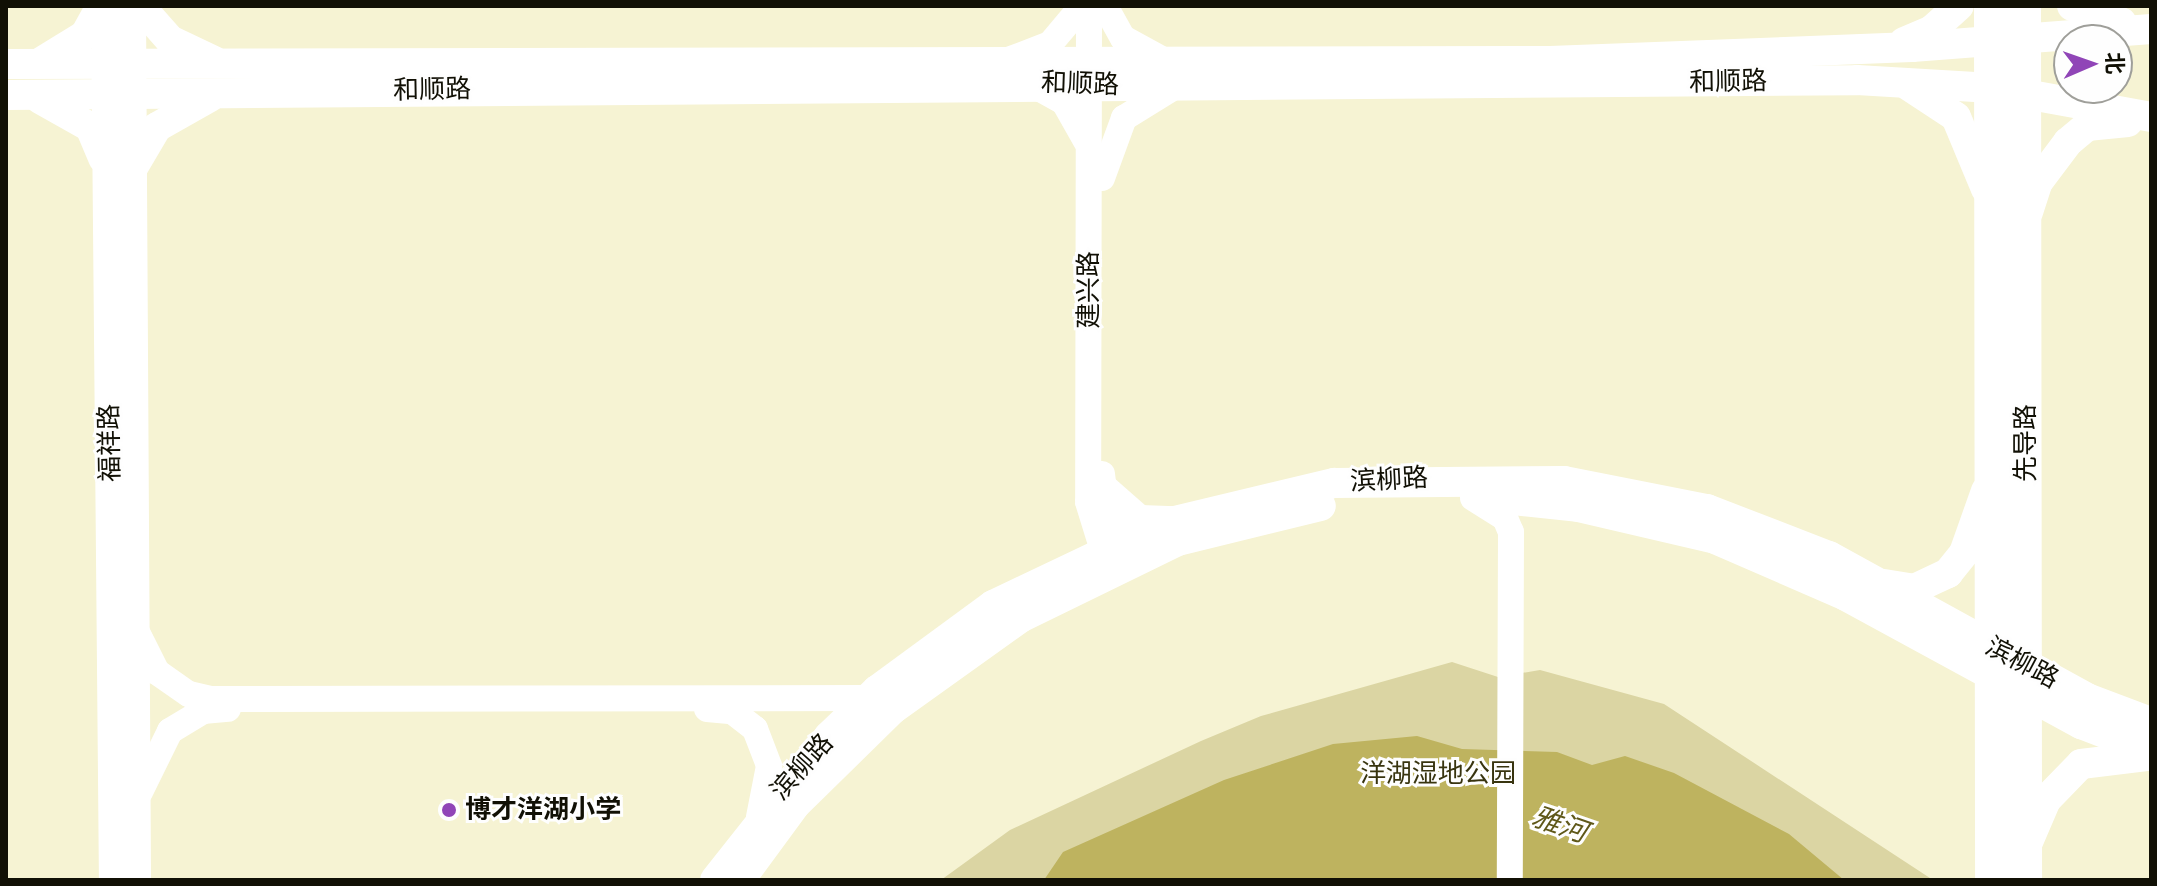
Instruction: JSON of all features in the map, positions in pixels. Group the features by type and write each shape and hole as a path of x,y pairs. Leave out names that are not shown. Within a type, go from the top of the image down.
{"main road":[{"path":"18,64 72,47 103,6"},
{"name":"福祥路","path":"103,6 118,79"},
{"name":"福祥路","path":"114,880 118,79 131,6"},
{"path":"119,184 142,143 157,127 176,111 227,79 170,40 140,6"},
{"path":"1886,48 1932,30 1959,6"},
{"name":"先导路","path":"1991,6 2013,28 2025,94 2008,225 1992,466 1992,880"},
{"path":"2072,6 2099,20 2151,23"},
{"name":"和顺路","path":"1177,75 1886,48 2013,28 2151,29"},
{"name":"先导路","path":"2013,28 1992,88 2008,225 2025,587 2025,866"},
{"name":"和顺路","path":"18,64 118,79"},
{"name":"和顺路","path":"10,95 118,79 1007,71 1888,81 1992,88 2151,119"},
{"path":"1888,81 1937,99 1956,117 2008,225"},
{"path":"10,95 58,105 90,127 119,184"},
{"path":"2008,225 2051,161 2087,126 2151,119"},
{"name":"福祥路","path":"119,184 135,620 136,880"},
{"path":"1874,582 1914,589 1948,573 1974,532 1992,466"},
{"name":"滨柳路","path":"740,880 795,805 893,709 1020,618 1115,555 1186,517 1334,483 1564,481 1707,509 1874,582 1992,663 2151,753"},
{"name":"滨柳路","path":"715,880 759,817 868,698 993,605 1059,569 1289,512 1386,499 1473,498 1540,502 1715,539 1846,596 1932,646 1992,663"},
{"path":"2025,587 2043,656 2087,698"},
{"path":"1932,646 1976,693 1992,771"},
{"name":"滨柳路","path":"2025,680 2087,698 2151,722"},
{"path":"2025,866 2032,824 2061,779 2096,760 2151,753"}],"street":[{"path":"1082,6 1050,44 1007,71 1064,102 1082,128 1096,169"},
{"name":"建兴路","path":"1089,6 1096,74 1096,491"},
{"path":"1096,169 1124,118 1177,75 1123,38 1104,6"},
{"path":"1096,74 1104,6"},
{"path":"1096,491 1140,518 1186,517"},
{"path":"1096,491 1115,555"},
{"path":"1059,569 1079,545 1096,491"},
{"path":"1473,498 1499,512 1516,532 1520,880"},
{"path":"1510,880 1516,532 1526,513 1540,502"},
{"path":"135,620 157,672 199,697 868,698"},
{"path":"136,807 158,744 203,711 714,709 745,719 764,748 769,783 759,817"}],"green space":[{"name":"洋湖湿地公园","path":"1452,662 1498,677 1540,670 1664,704 1933,880 941,880 1010,830 1201,741 1261,716"}],"water":[{"name":"雅河","path":"1417,736 1462,749 1557,752 1592,765 1625,756 1674,773 1789,834 1844,880 1044,880 1063,852 1224,780 1333,744"}],"place":[{"name":"博才洋湖小学","path":"449,810"}]}
